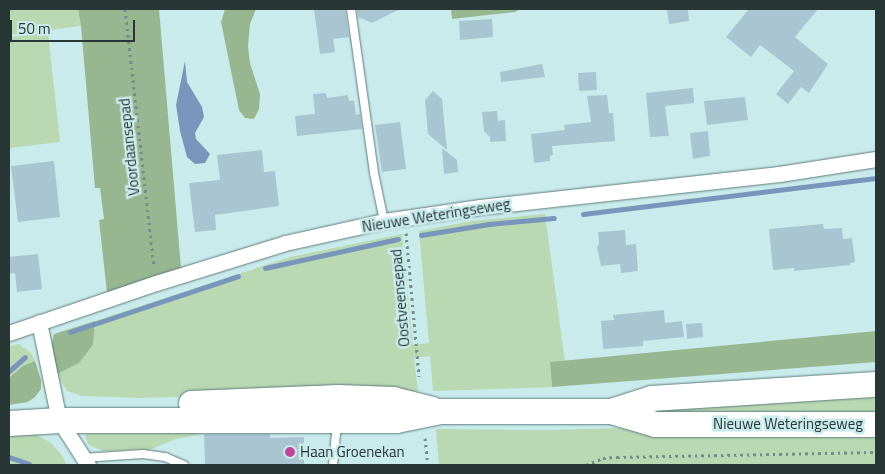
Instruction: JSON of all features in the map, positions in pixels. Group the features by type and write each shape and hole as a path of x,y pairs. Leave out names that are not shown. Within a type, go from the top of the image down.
{"main road":[{"name":"Nieuwe Weteringseweg","path":"611,411 651,398 876,384"},
{"name":"Nieuwe Weteringseweg","path":"9,410 57,413 332,408 396,420 440,411 611,411 655,424 876,424"},
{"name":"Nieuwe Weteringseweg","path":"9,423 57,413"}],"street":[{"name":"Nieuwe Weteringseweg","path":"9,333 156,283 285,243 384,221 779,174 876,159"},
{"path":"39,322 57,413 86,462"}],"lane":[{"path":"351,9 374,173 384,221"},
{"path":"332,408 333,465"},
{"path":"86,462 143,454 165,457 184,465"}],"path":[{"name":"Voordaansepad","path":"125,9 156,283"},
{"name":"Oostveensepad","path":"404,218 419,376"},
{"path":"425,438 428,465"},
{"name":"Nieuwe Weteringseweg","path":"586,465 603,458 617,457 876,452"}],"green space":[{"path":"9,9 78,9 81,26 9,35"},
{"path":"78,9 159,9 181,268 107,293 99,220 104,219 100,188 95,188"},
{"path":"225,9 256,9 250,24 248,46 250,63 260,94 259,109 254,119 245,118 239,110 221,22"},
{"path":"451,9 520,9 515,12 452,19"},
{"path":"48,33 60,142 10,148 9,37"},
{"path":"545,214 565,362 550,362 552,387 433,391 430,356 414,358 418,391 139,398 82,396 67,391 57,374 79,363 93,345 95,321 290,257 402,234 413,345 429,343 419,231 472,221"},
{"path":"95,321 93,345 79,363 57,374 50,351 54,334"},
{"path":"876,331 876,362 552,387 550,362"},
{"path":"19,344 31,353 35,361 23,366 9,378 9,346"},
{"path":"35,361 41,380 41,389 28,402 9,405 9,378 23,366"},
{"path":"876,393 876,412 657,417 649,409"},
{"path":"202,425 202,434 176,439 149,450 103,451 89,445 85,436 88,431"},
{"path":"662,427 806,429 876,438 876,465 439,465 436,429 549,430"},
{"path":"33,433 50,442 61,454 67,465 9,465 9,434"}],"water":[{"path":"185,61 187,82 202,107 204,117 195,133 196,139 210,154 205,163 195,164 187,157 180,131 176,105"}],"building":[{"path":"314,9 345,9 349,37 333,39 335,52 320,54"},
{"path":"357,9 400,9 372,23 358,17"},
{"path":"667,9 688,9 689,21 669,24"},
{"path":"749,9 818,9 795,37 828,64 809,93 801,87 788,104 776,94 794,71 760,45 751,57 726,37"},
{"path":"492,19 493,37 460,40 459,21"},
{"path":"542,64 545,77 501,82 500,72"},
{"path":"596,72 597,90 579,91 578,73"},
{"path":"693,88 694,103 665,106 669,136 650,137 646,93"},
{"path":"433,91 442,99 447,150 428,134 425,100"},
{"path":"326,93 327,98 348,95 349,101 354,100 356,115 360,114 362,129 297,136 295,116 315,114 313,94"},
{"path":"607,95 609,113 613,113 615,141 552,146 553,155 550,156 550,161 534,163 531,134 565,130 564,125 591,122 587,96"},
{"path":"745,97 748,120 707,125 704,101"},
{"path":"497,111 498,121 505,120 506,141 490,142 490,137 484,131 482,112"},
{"path":"400,122 406,169 382,172 375,125"},
{"path":"708,131 710,156 693,159 690,133"},
{"path":"442,148 457,160 458,172 444,174"},
{"path":"262,150 264,172 275,171 279,206 215,215 216,230 195,232 189,183 220,180 217,155"},
{"path":"54,161 60,217 18,222 11,166"},
{"path":"823,224 824,229 842,228 843,239 852,238 855,262 850,263 850,265 794,271 794,268 773,270 769,229"},
{"path":"625,230 626,245 636,244 638,271 621,273 620,264 601,266 597,247 599,244 598,232"},
{"path":"38,254 42,289 17,292 15,273 9,274 9,257"},
{"path":"664,310 665,323 682,321 684,337 643,341 643,346 603,349 601,321 614,320 613,315"},
{"path":"702,323 703,337 687,339 686,324"},
{"path":"204,434 270,434 270,438 304,437 304,465 205,465"}],"waterway":[{"path":"583,214 876,178"},
{"path":"421,235 489,224 554,218"},
{"path":"265,268 398,239"},
{"path":"70,332 238,276"},
{"path":"9,371 25,357"},
{"path":"9,457 29,464"}],"place":[{"name":"Haan Groenekan","path":"290,452"}]}
